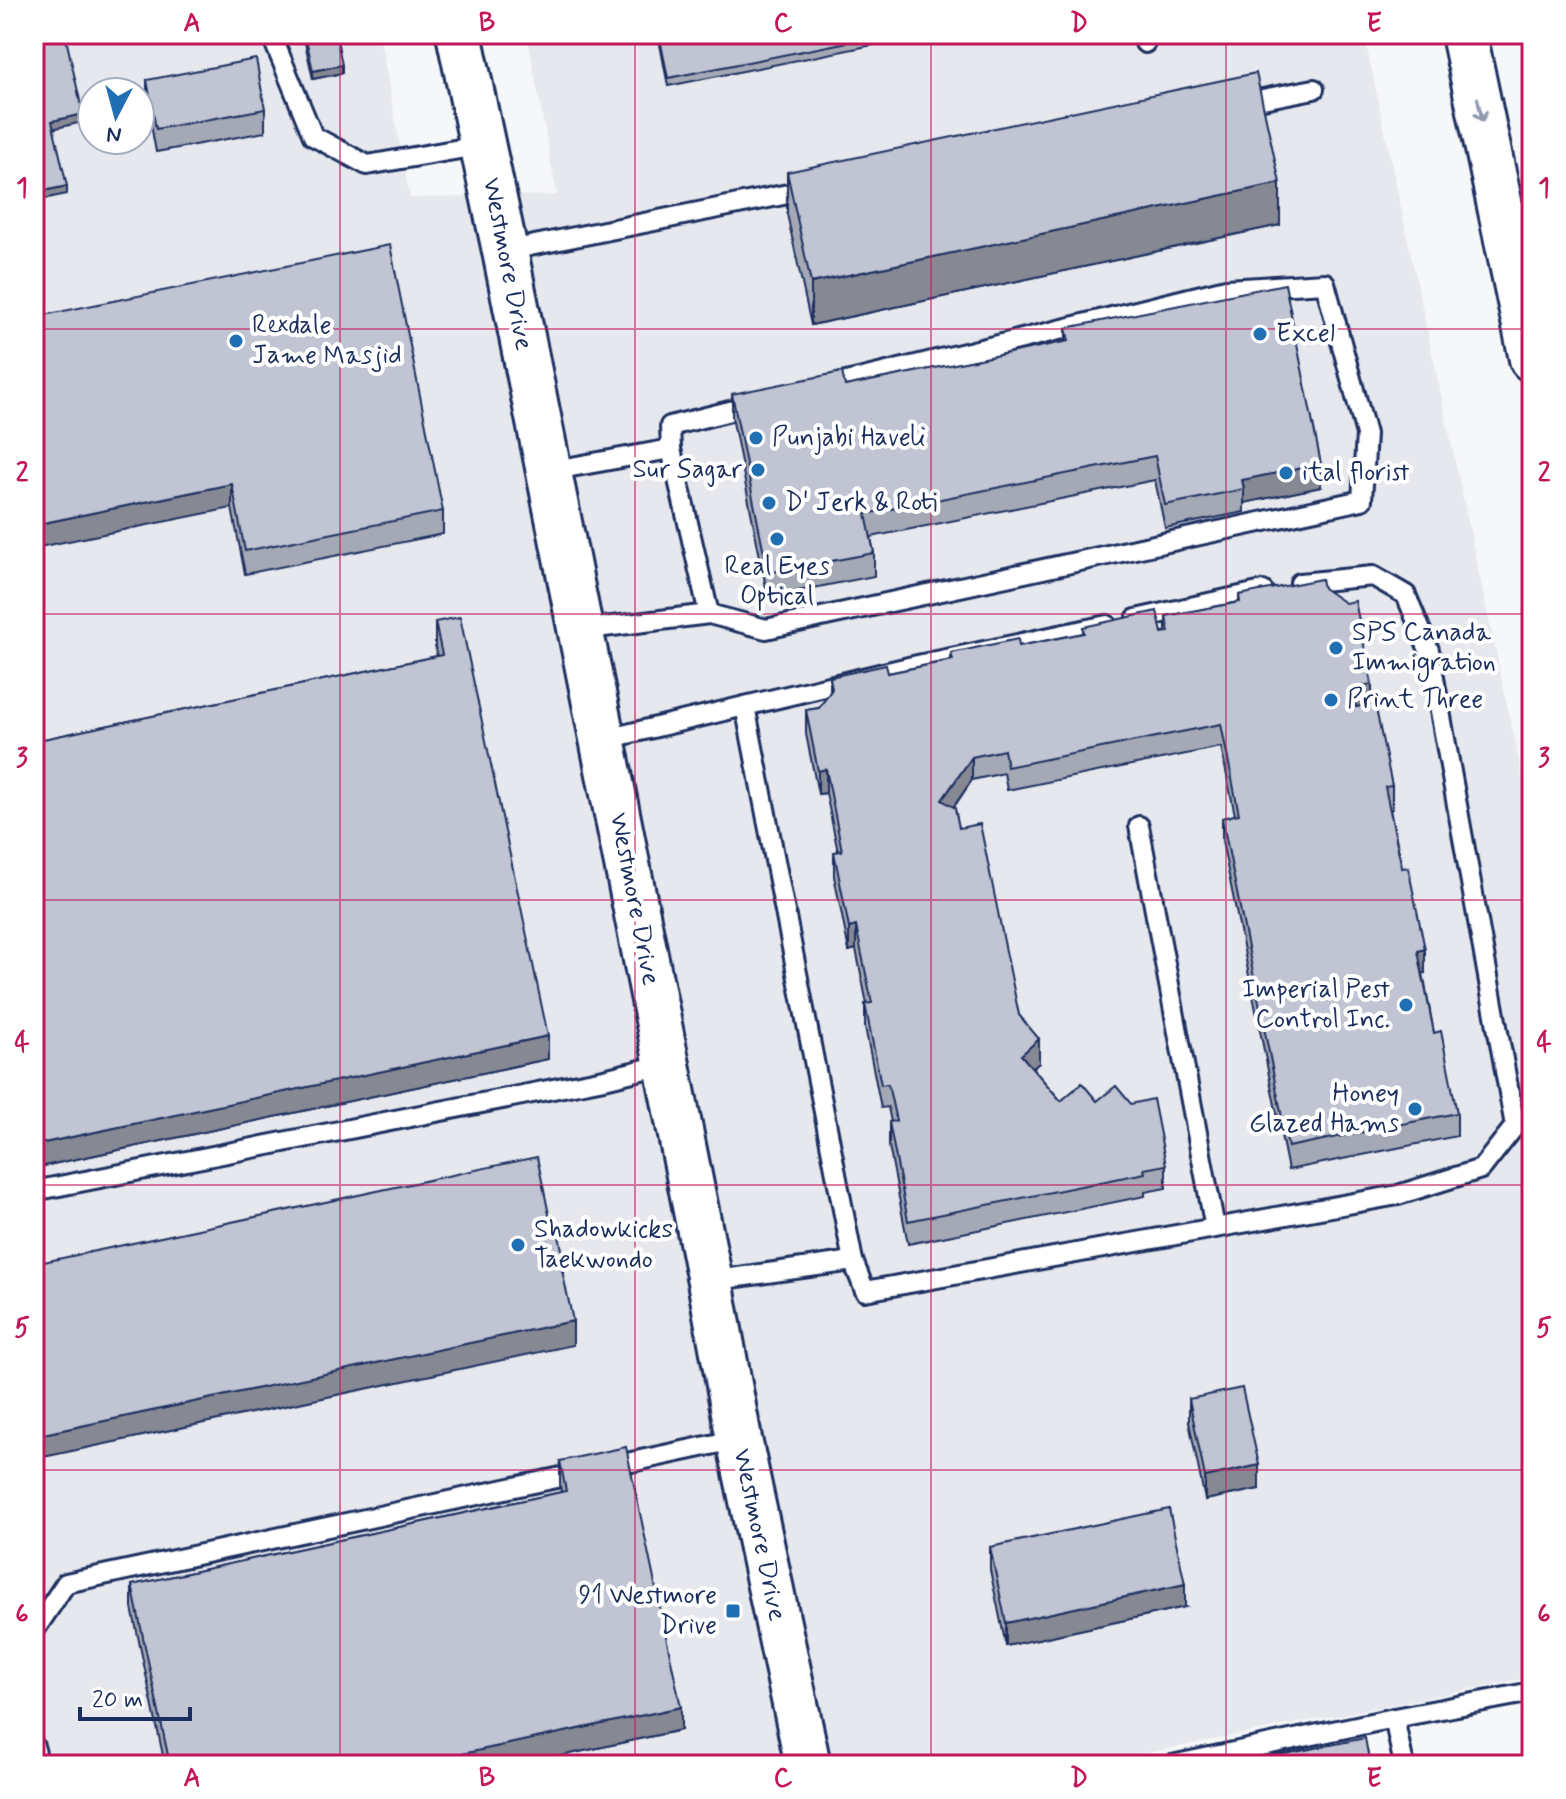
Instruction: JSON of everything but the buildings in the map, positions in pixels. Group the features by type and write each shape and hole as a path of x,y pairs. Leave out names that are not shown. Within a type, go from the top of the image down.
{"street":[{"name":"Westmore Drive","path":"459,34 667,1063 739,1439 808,1765"},
{"path":"1464,34 1532,359"}],"lane":[{"path":"271,34 313,136 367,165 483,145"},
{"path":"1221,107 1314,89"},
{"path":"505,251 832,185"},
{"path":"580,630 709,614 766,629 1362,500 1366,434 1325,283 1226,289 809,391"},
{"path":"709,614 671,449 670,426 778,399"},
{"path":"548,471 671,449"},
{"path":"602,740 745,706 929,663 1316,580 1373,576 1406,595 1429,650 1515,1126 1481,1169 1398,1195 865,1291 853,1261 745,706"},
{"path":"1139,826 1215,1228"},
{"path":"34,1191 604,1079 667,1063"},
{"path":"710,1281 853,1261"},
{"path":"34,1631 66,1583 739,1439"},
{"path":"1172,1765 1532,1692"},
{"path":"1394,1718 1404,1765"},
{"path":"34,1746 39,1765"}],"shaded area":[{"path":"34,34 379,34 410,198 557,195 527,34 1364,34 1532,822 1532,1677 1086,1765 34,1765"}],"place":[{"name":"Excel","path":"1260,334"},
{"name":"Rexdale Jame Masjid","path":"236,341"},
{"name":"Punjabi Haveli","path":"756,438"},
{"name":"Sur Sagar","path":"758,470"},
{"name":"ital florist","path":"1286,473"},
{"name":"D' Jerk & Roti","path":"769,503"},
{"name":"Real Eyes Optical","path":"777,539"},
{"name":"SPS Canada Immigration","path":"1336,648"},
{"name":"Print Three","path":"1331,700"},
{"name":"Imperial Pest Control Inc.","path":"1406,1005"},
{"name":"Honey Glazed Hams","path":"1415,1109"},
{"name":"Shadowkicks Taekwondo","path":"518,1245"},
{"name":"91 Westmore Drive","path":"733,1611"}]}
